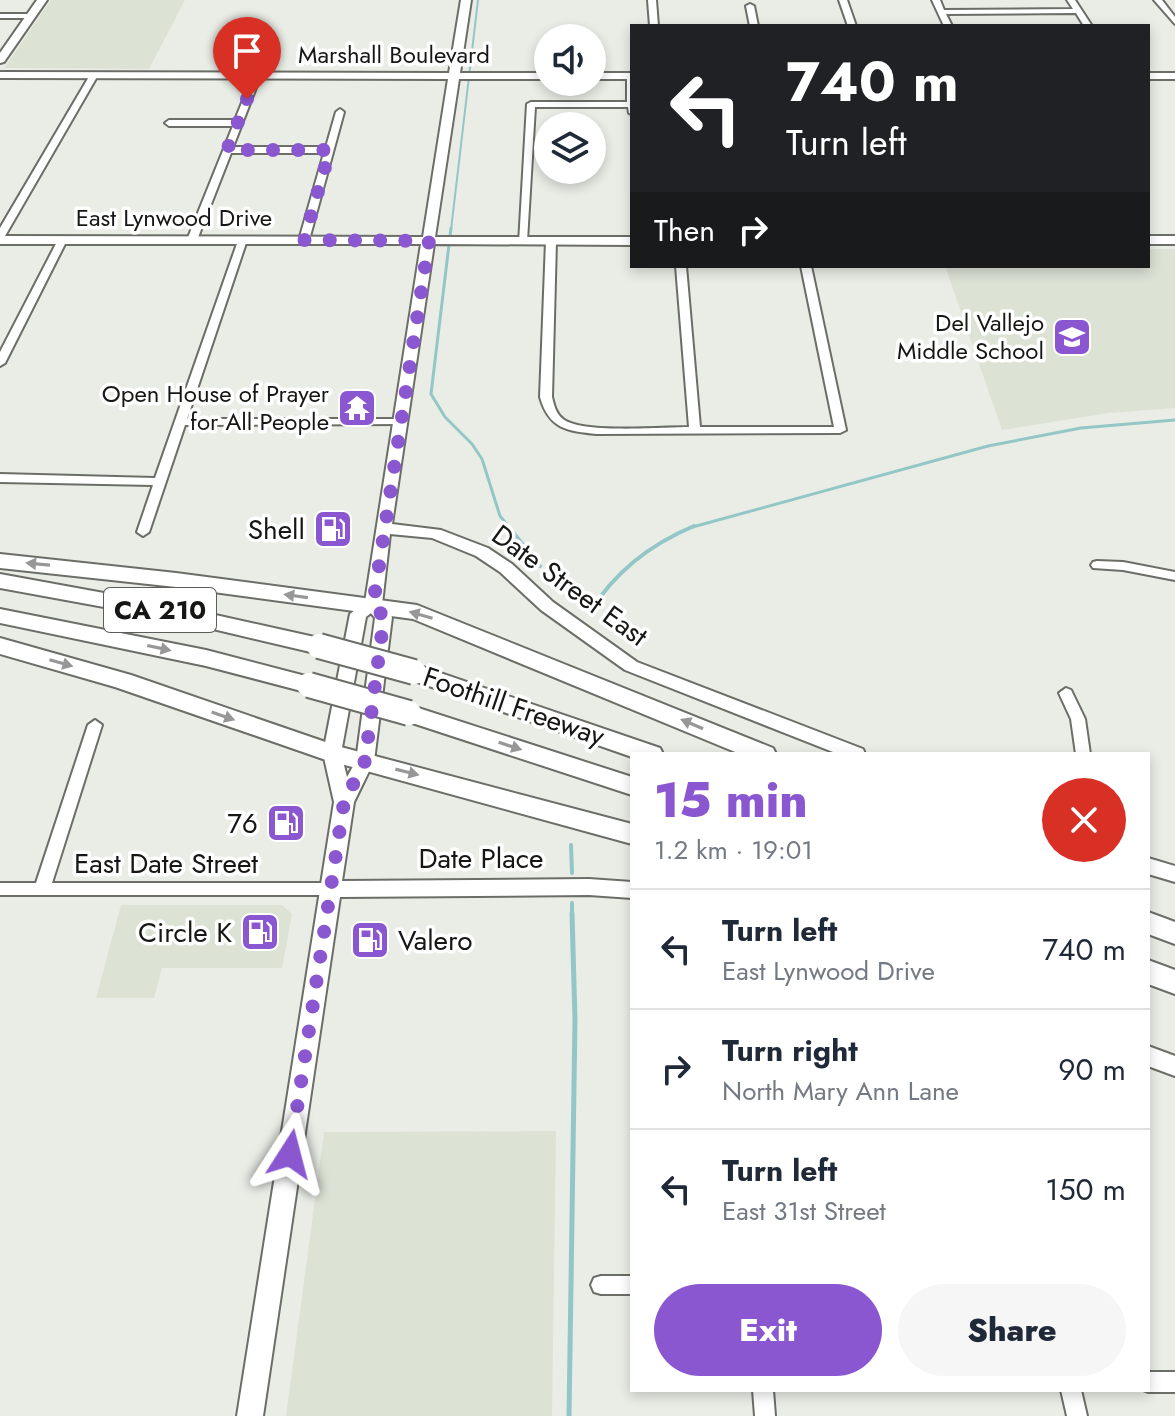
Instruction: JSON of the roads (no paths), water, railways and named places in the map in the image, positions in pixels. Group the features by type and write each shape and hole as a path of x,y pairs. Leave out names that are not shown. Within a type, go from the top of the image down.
{"highway":[{"path":"0,561 119,573 417,612 759,752"},
{"name":"Foothill Freeway","path":"0,581 175,613 319,646 414,672 645,752"},
{"name":"Foothill Freeway","path":"0,616 206,658 309,685 409,713 630,785"},
{"path":"0,646 123,681 332,753 630,833"},
{"path":"1150,973 1175,982"},
{"path":"1150,986 1175,991"}],"main road":[{"path":"0,60 42,0"},
{"path":"250,1416 344,802 365,761 384,617 373,605 383,528 401,422 441,241 464,75 466,0"},
{"name":"Marshall Boulevard","path":"0,75 534,76"},
{"path":"606,76 630,76"},
{"path":"1150,76 1175,76"},
{"name":"East Lynwood Drive","path":"0,238 630,241"},
{"path":"1150,240 1175,240"},
{"name":"Date Street East","path":"383,528 435,533 482,552 506,568 547,606 631,666 851,752"},
{"path":"344,802 332,753 358,614 373,605"},
{"path":"1150,867 1175,874"},
{"name":"Date Place","path":"331,889 589,887 630,890"},
{"path":"1150,1057 1175,1066"}],"street":[{"path":"652,0 654,24"},
{"path":"843,0 851,24"},
{"path":"936,0 947,24"},
{"path":"1071,0 1087,24"},
{"path":"1158,0 1175,22"},
{"path":"750,6 754,24"},
{"path":"942,12 1079,11"},
{"path":"0,16 31,16"},
{"path":"0,238 94,75"},
{"path":"192,240 257,75"},
{"path":"522,241 531,104 630,105"},
{"path":"304,240 340,112"},
{"path":"169,123 238,123"},
{"path":"227,150 330,150"},
{"path":"0,363 62,240"},
{"path":"143,532 183,422 242,240"},
{"path":"551,241 546,397 552,417 560,423 597,431 840,430 806,268"},
{"path":"681,268 695,431"},
{"path":"183,422 401,422"},
{"path":"0,478 161,482"},
{"path":"1097,565 1145,569 1175,576"},
{"path":"1066,693 1078,719 1083,752"},
{"path":"42,889 95,725"},
{"name":"East Date Street","path":"0,889 331,889"},
{"path":"601,1285 630,1285"},
{"path":"1150,1382 1175,1382"},
{"path":"763,1392 765,1416"},
{"path":"1071,1392 1077,1416"}],"waterway":[{"path":"451,230 478,0"},
{"path":"451,228 431,394 445,417 472,444 482,459 500,516 510,528"},
{"path":"691,527 988,446 1081,428 1175,420"},
{"path":"508,526 540,566"},
{"path":"589,613 610,585 634,561 691,527"},
{"path":"571,845 572,873"},
{"path":"572,903 572,913"},
{"path":"569,1416 575,1020 572,913"}],"place":[{"name":"Del Vallejo Middle School","path":"1072,337"},
{"name":"Open House of Prayer for All People","path":"357,408"},
{"name":"Shell","path":"333,529"},
{"name":"76","path":"286,823"},
{"name":"Circle K","path":"260,932"},
{"name":"Valero","path":"370,940"}]}
